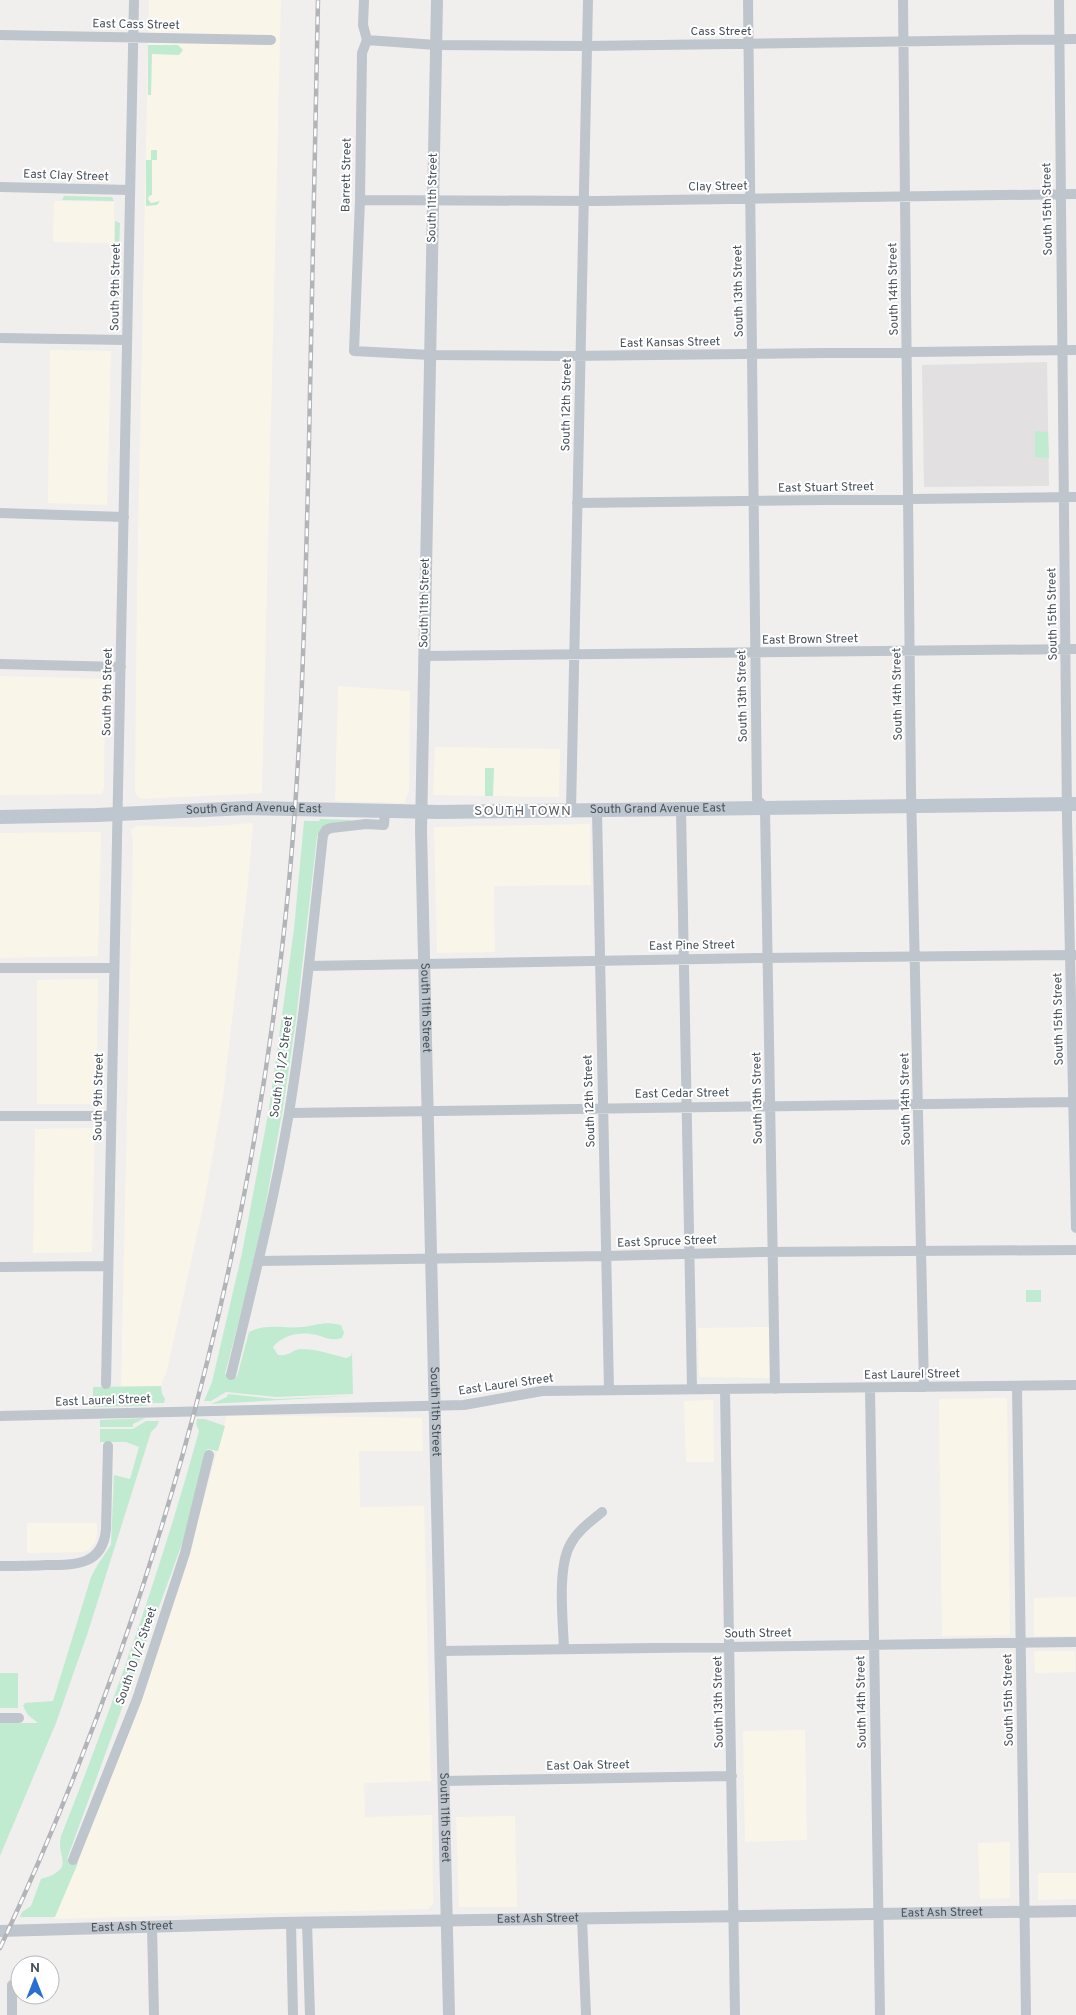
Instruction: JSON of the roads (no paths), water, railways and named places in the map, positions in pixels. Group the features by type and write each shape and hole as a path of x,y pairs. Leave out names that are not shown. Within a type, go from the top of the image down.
{"main road":[{"name":"South Grand Avenue East","path":"0,817 248,808 421,812 1072,804"}],"street":[{"name":"South 9th Street","path":"106,1384 134,0"},
{"name":"Barrett Street","path":"354,351 360,200 362,52 366,40 363,25 364,0"},
{"name":"South 11th Street","path":"437,0 421,812 448,2015"},
{"name":"South 12th Street","path":"571,811 588,0"},
{"name":"South 13th Street","path":"748,0 757,799 765,808 775,1389"},
{"name":"South 14th Street","path":"903,0 912,806 924,1387"},
{"name":"South 15th Street","path":"1059,0 1064,497 1071,649 1076,1228"},
{"name":"East Cass Street","path":"0,35 271,40"},
{"name":"Cass Street","path":"366,40 436,45 586,46 1076,40"},
{"name":"East Clay Street","path":"0,187 130,190"},
{"name":"Clay Street","path":"360,200 583,201 1076,194"},
{"path":"0,338 127,340"},
{"name":"East Kansas Street","path":"354,351 430,355 580,356 1076,350"},
{"name":"East Stuart Street","path":"577,503 1076,497"},
{"path":"0,513 124,517"},
{"name":"East Brown Street","path":"424,656 1071,649"},
{"path":"0,664 121,667"},
{"path":"681,810 692,1389"},
{"name":"South 10 1/2 Street","path":"231,1374 258,1261 289,1113 324,835 331,828 384,824 385,811"},
{"name":"South 12th Street","path":"596,811 609,1390"},
{"name":"East Pine Street","path":"309,966 600,960 1073,955"},
{"path":"0,968 114,968"},
{"name":"East Cedar Street","path":"289,1113 1075,1102"},
{"path":"0,1116 111,1116"},
{"name":"East Spruce Street","path":"258,1261 774,1252 1076,1250"},
{"path":"0,1267 107,1266"},
{"name":"East Laurel Street","path":"0,1416 481,1403 542,1391 1076,1385"},
{"name":"South 15th Street","path":"1017,1386 1026,2015"},
{"name":"South 14th Street","path":"870,1388 880,2015"},
{"name":"South 13th Street","path":"725,1389 735,2015"},
{"path":"0,1566 80,1564 93,1557 100,1550 105,1538 106,1529 108,1446"},
{"name":"South 10 1/2 Street","path":"73,1860 140,1690 185,1553 210,1455"},
{"path":"564,1649 562,1579 564,1563 569,1546 578,1533 602,1512"},
{"name":"South Street","path":"440,1651 1076,1642"},
{"path":"0,1718 19,1718"},
{"name":"East Oak Street","path":"443,1781 732,1776"},
{"name":"East Ash Street","path":"0,1931 291,1923 1076,1910"},
{"path":"582,1918 586,2015"},
{"path":"291,1923 292,2015"},
{"path":"308,1923 310,2015"},
{"path":"152,1926 154,2015"}],"railway":[{"path":"0,1948 53,1828 101,1706 144,1582 182,1456 215,1328 243,1200 266,1070 283,940 299,753 306,566 318,0"}],"district":[{"name":"SOUTH TOWN","path":"523,811"}]}
